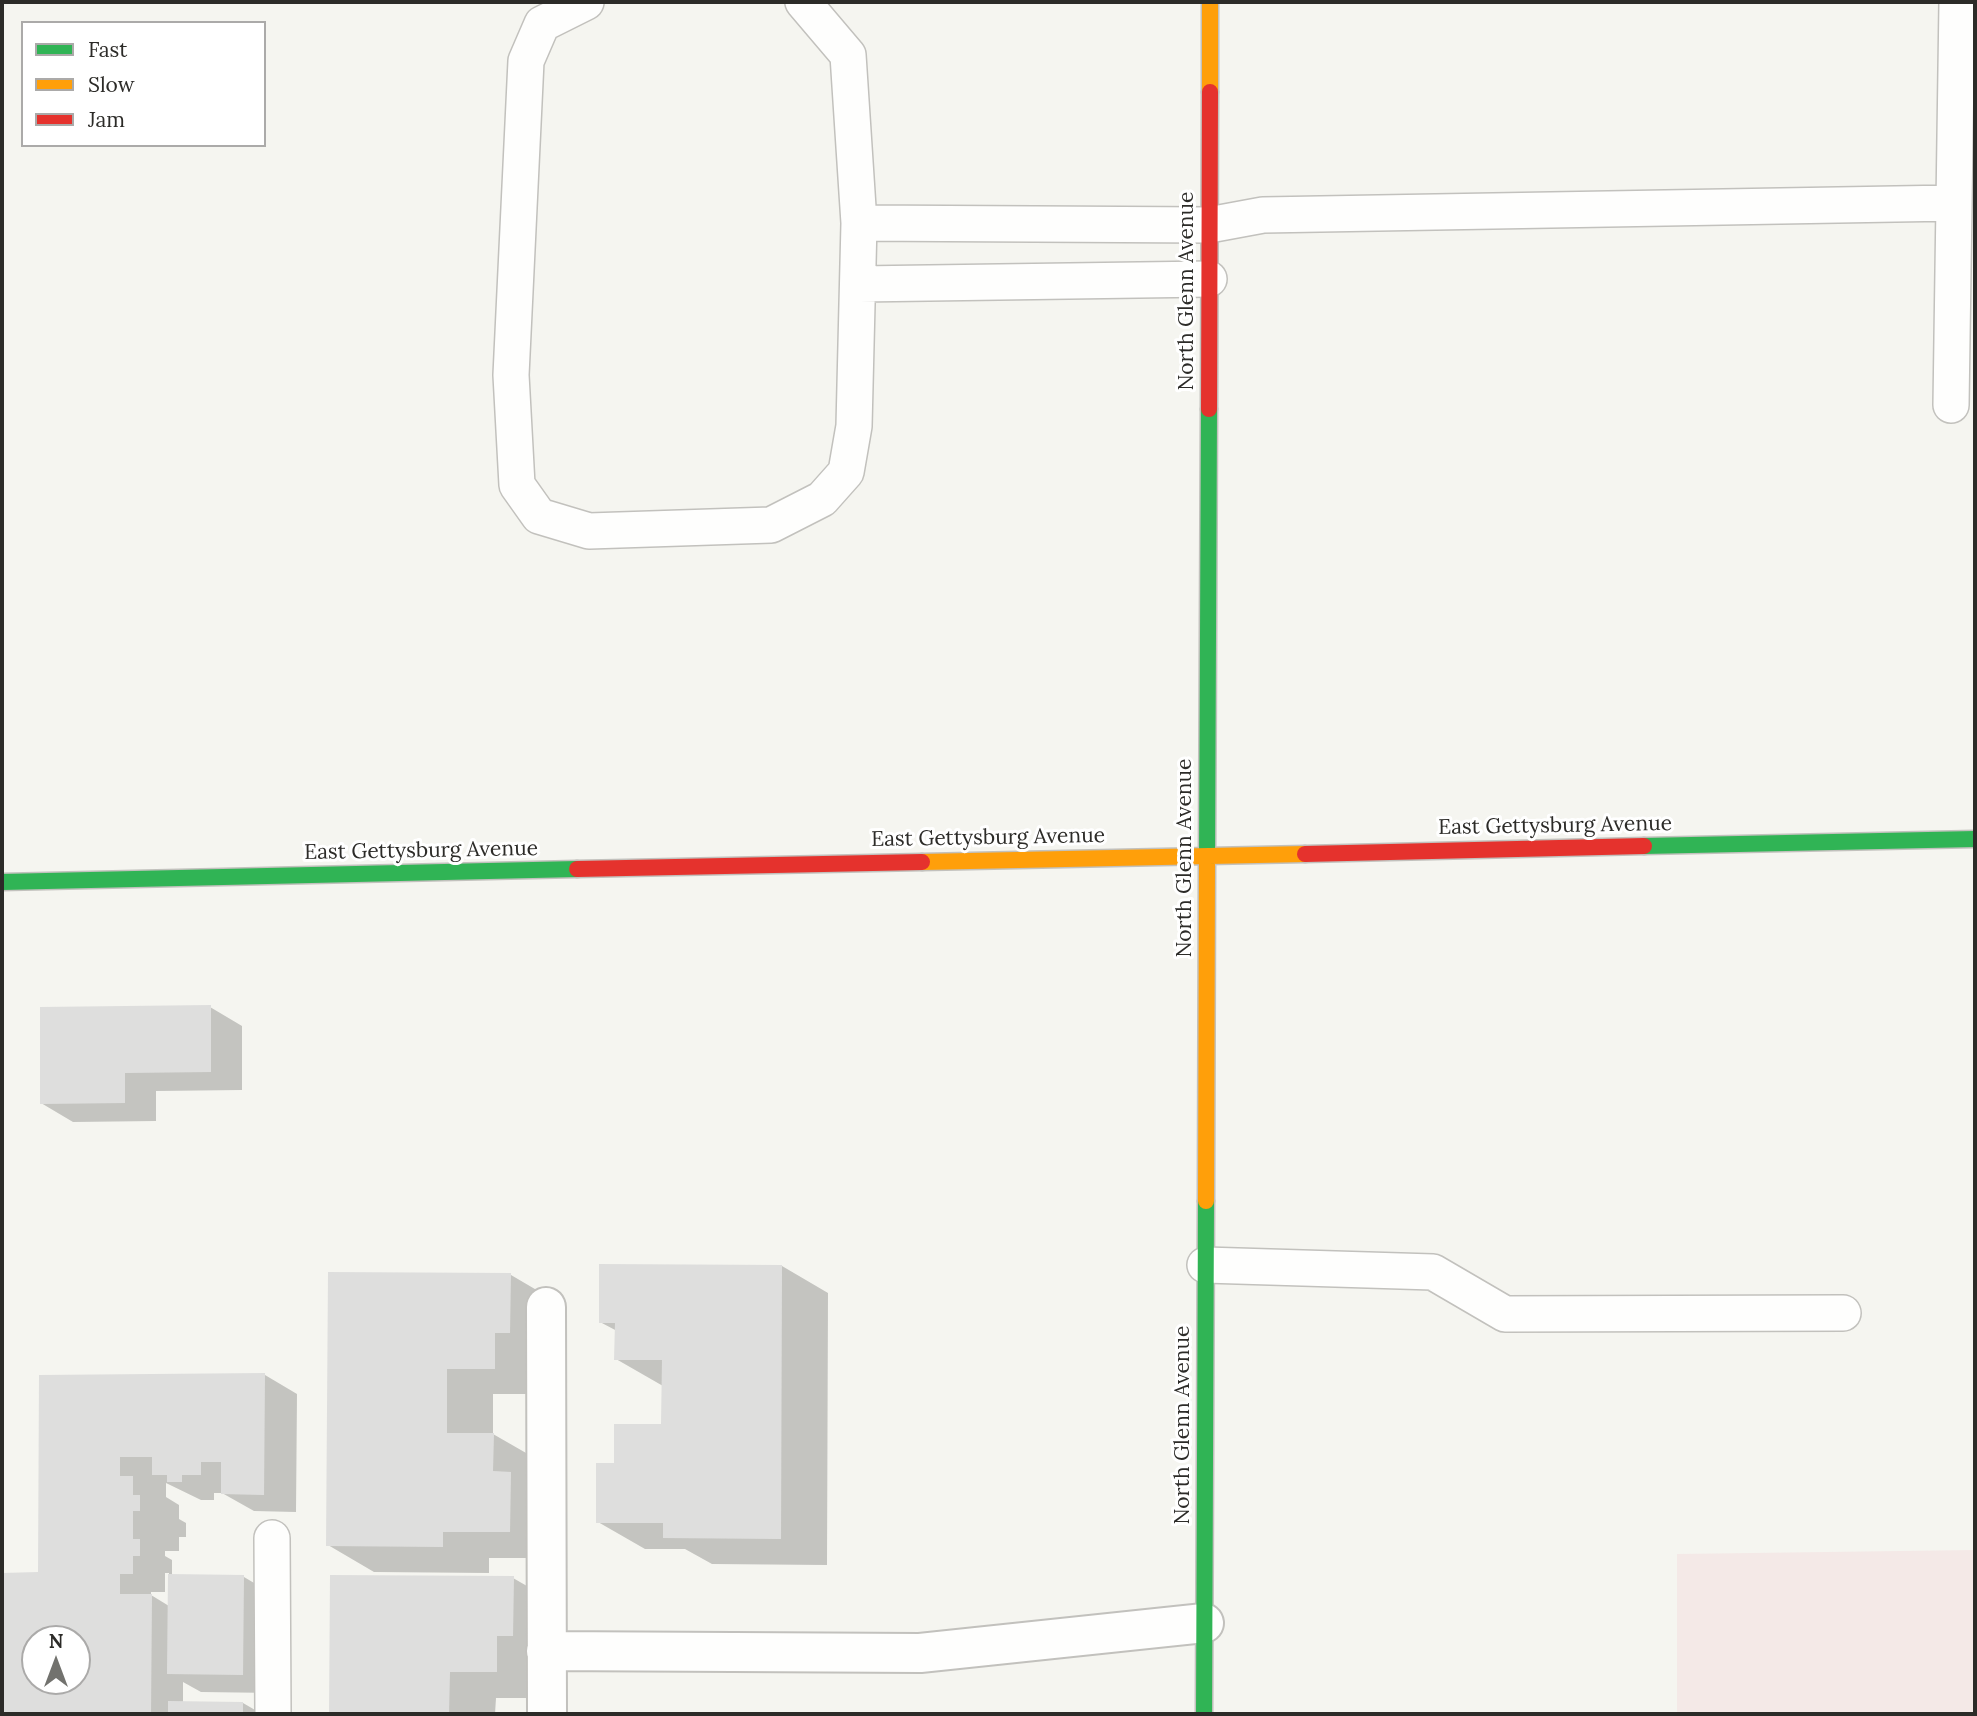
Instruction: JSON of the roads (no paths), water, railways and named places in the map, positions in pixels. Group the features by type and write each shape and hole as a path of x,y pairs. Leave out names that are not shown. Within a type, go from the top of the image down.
{"street":[{"name":"North Glenn Avenue","path":"1204,1714 1210,2"},
{"name":"East Gettysburg Avenue","path":"2,882 1975,839"},
{"path":"546,1307 547,1714"},
{"path":"546,1651 920,1653 1204,1623"}],"lane":[{"path":"586,2 542,24 526,61 511,375 517,485 538,516 589,531 771,525 822,499 846,472 854,426 859,284 859,223 848,55 803,2"},
{"path":"1951,405 1957,2"},
{"path":"859,223 1209,225 1263,215 1953,203"},
{"path":"859,284 1209,279"},
{"path":"1205,1265 1433,1272 1505,1314 1843,1313"},
{"path":"272,1538 273,1714"}]}
